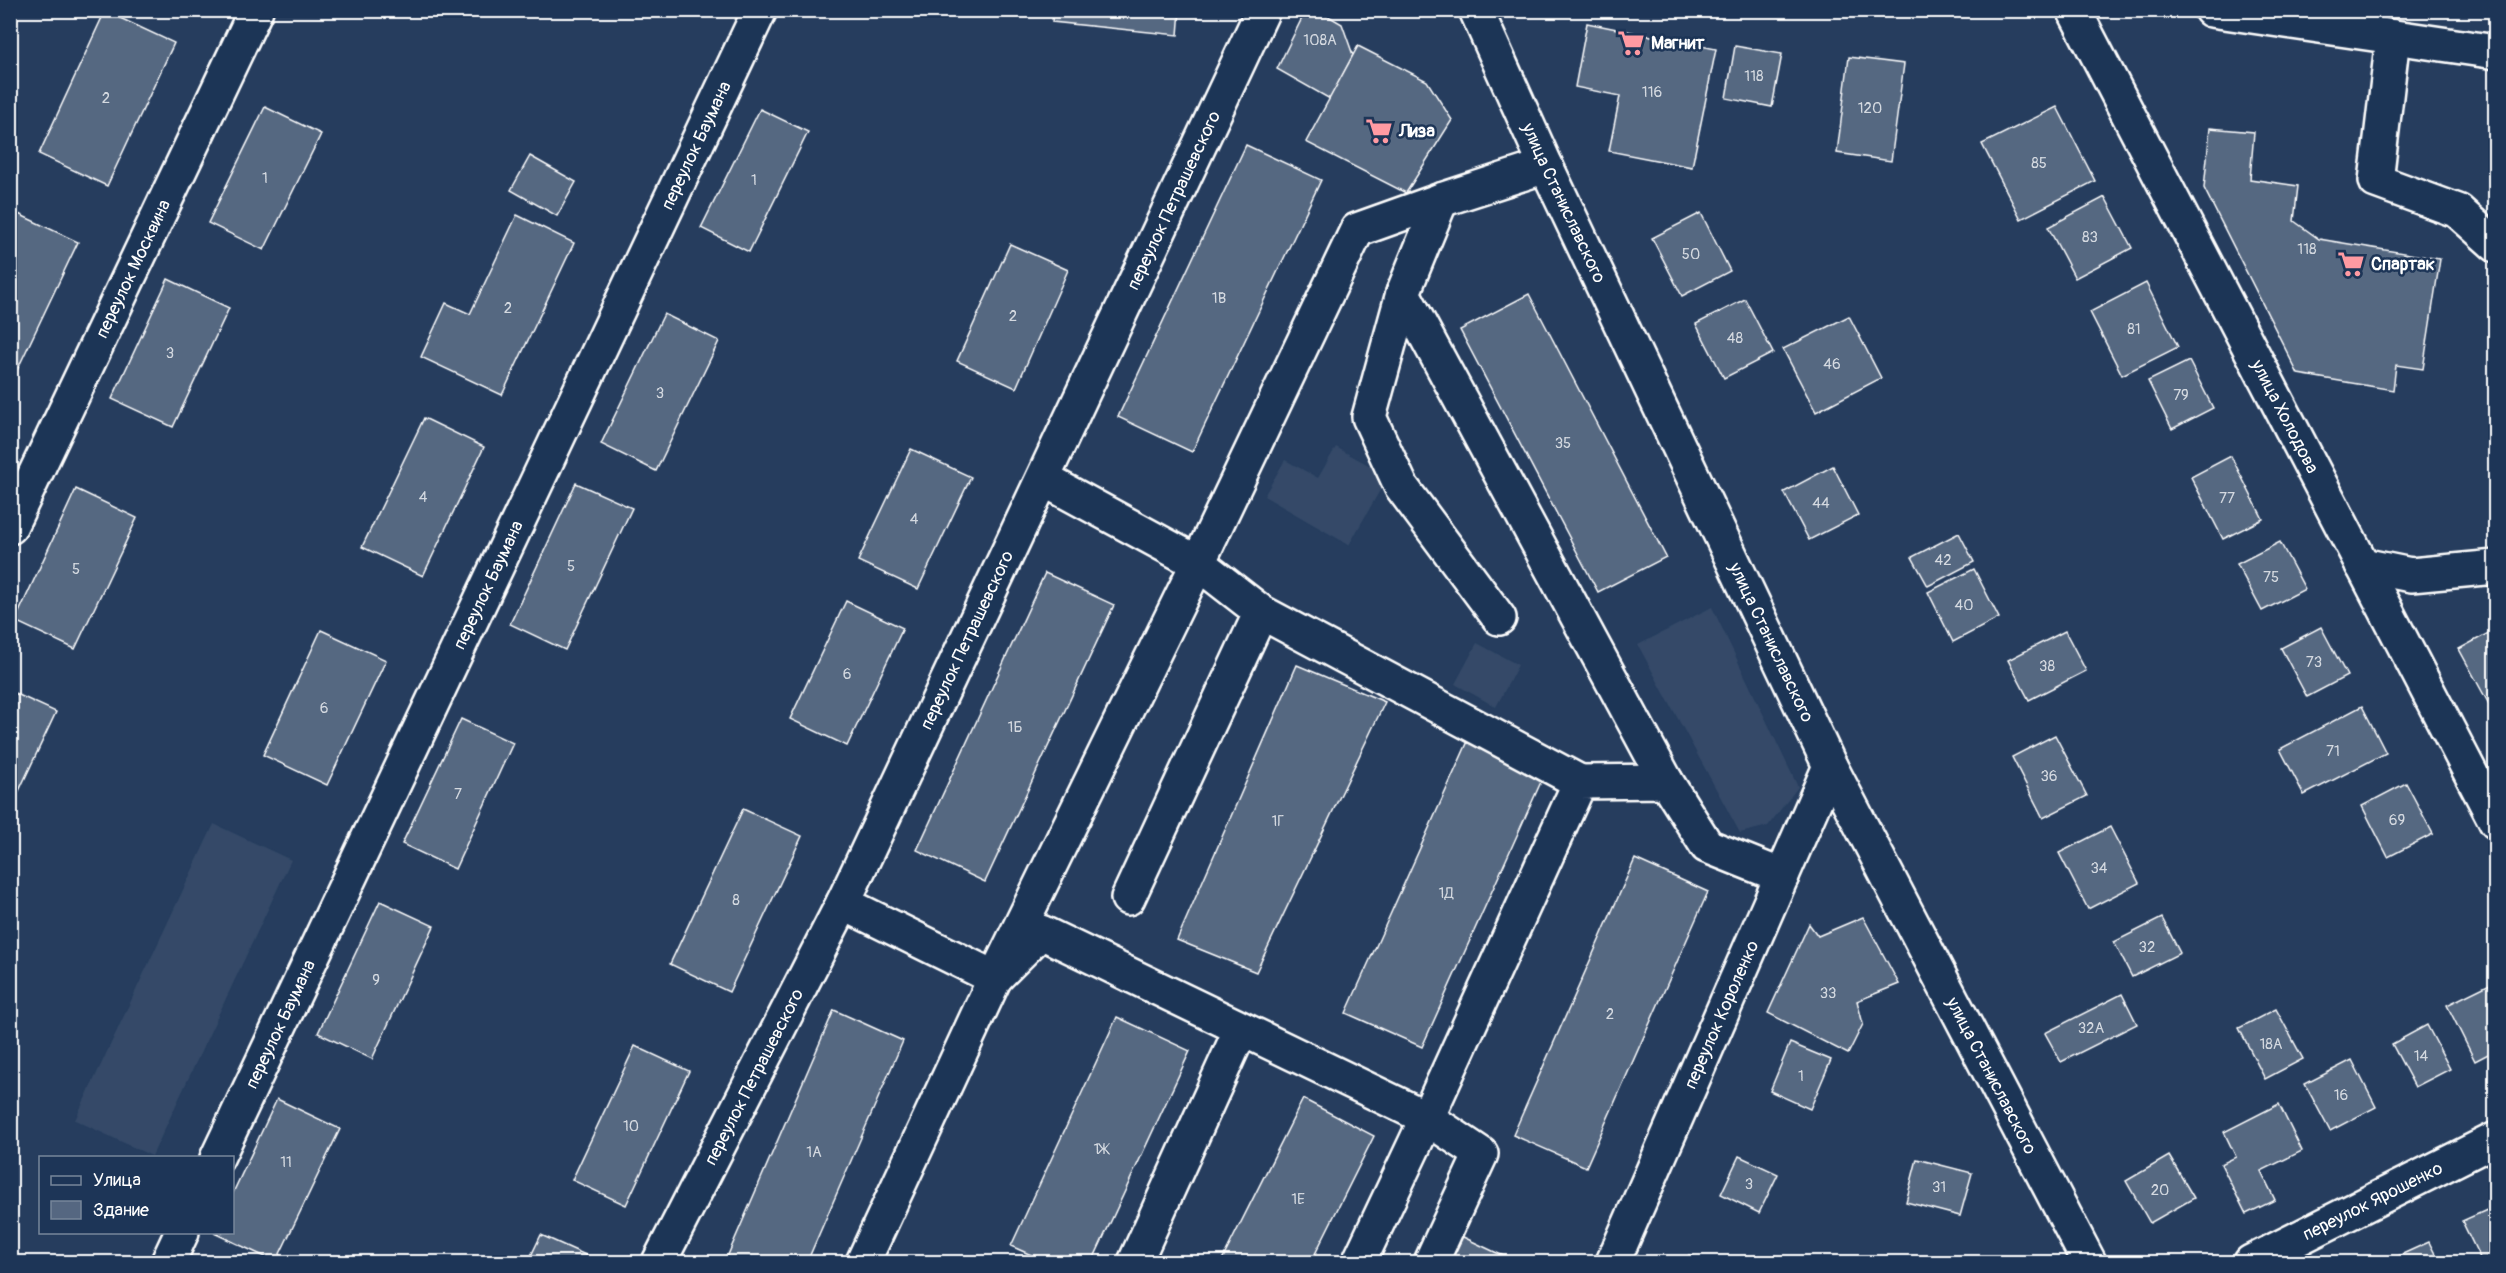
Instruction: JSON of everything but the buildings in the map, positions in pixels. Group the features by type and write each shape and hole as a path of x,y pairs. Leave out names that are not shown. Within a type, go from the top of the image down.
{"street":[{"name":"переулок Москвина","path":"10,527 256,10"},
{"name":"переулок Баумана","path":"218,1156 760,10"},
{"name":"переулок Петрашевского","path":"659,1263 843,903 1263,10"},
{"name":"улица Станиславского","path":"1476,10 1546,166 1830,766 2089,1263"},
{"name":"улица Холодова","path":"2074,10 2496,822"},
{"path":"2211,10 2496,52"},
{"path":"2393,37 2376,181 2458,211 2496,245"},
{"path":"863,1263 995,978 1198,563 1357,230 1546,166"},
{"path":"1441,200 1403,292 1369,417 1401,486 1499,618"},
{"path":"1403,292 1666,781 1707,846 1782,876"},
{"path":"1043,479 1198,563 1261,612 1580,782 1666,781"},
{"path":"2362,565 2411,575 2496,567"},
{"path":"1128,898 1261,612"},
{"name":"переулок Короленко","path":"1613,1263 1830,766"},
{"path":"1359,1263 1580,782"},
{"path":"843,903 995,978"},
{"path":"995,978 1041,932 1427,1118 1482,1154 1431,1263"},
{"path":"1135,1263 1241,1029"},
{"name":"переулок Ярошенко","path":"2251,1263 2496,1139"},
{"path":"168,1263 182,1234"}],"shaded area":[{"path":"1336,447 1388,476 1349,545 1264,496 1285,460 1318,478"},
{"path":"1712,607 1798,787 1768,826 1740,833 1638,645"},
{"path":"1477,643 1518,665 1496,707 1455,684"},
{"path":"214,824 291,860 152,1156 75,1120"}],"place":[{"name":"Магнит","path":"1631,43"},
{"name":"Лиза","path":"1379,131"},
{"name":"Спартак","path":"2351,264"}]}
